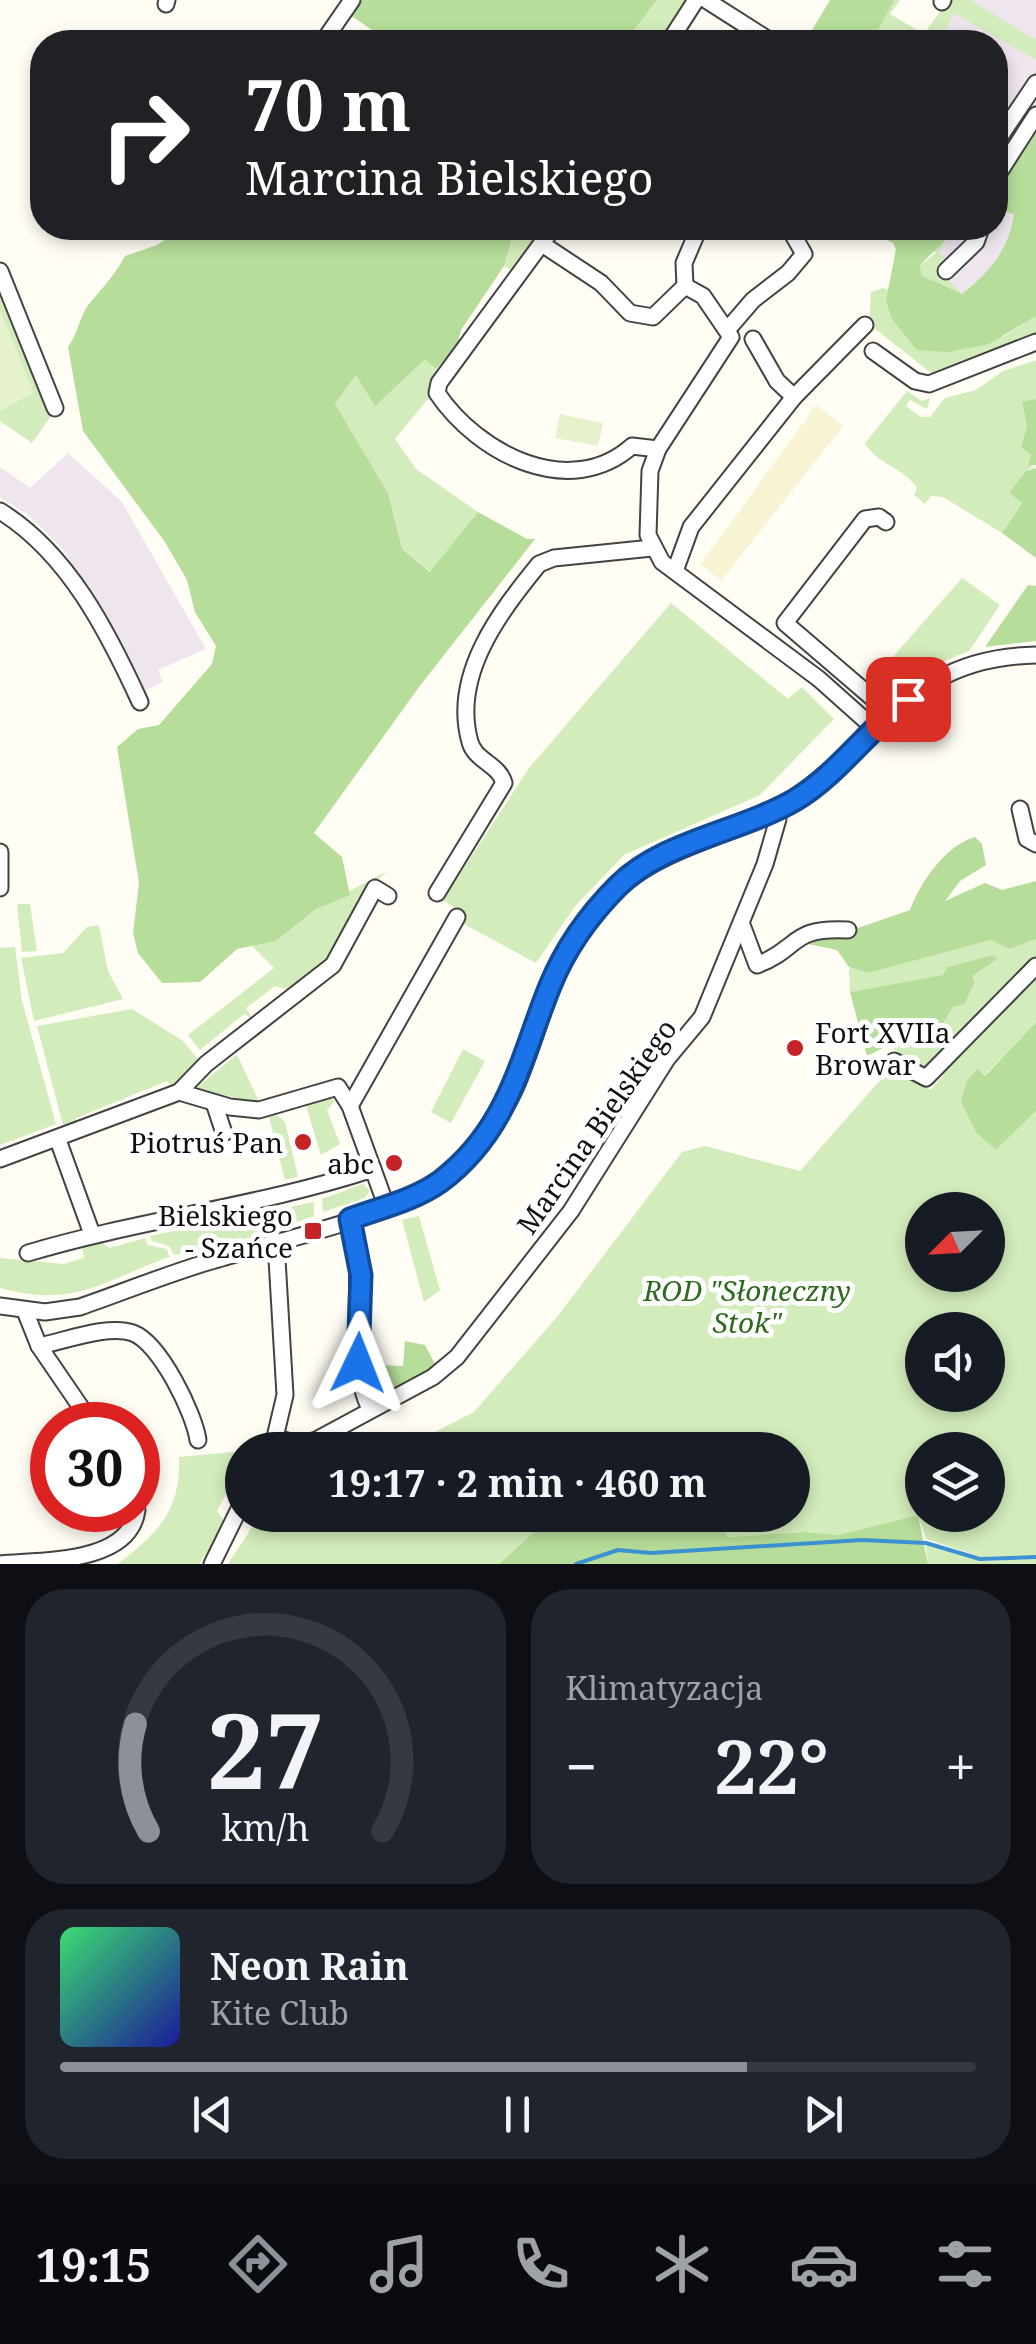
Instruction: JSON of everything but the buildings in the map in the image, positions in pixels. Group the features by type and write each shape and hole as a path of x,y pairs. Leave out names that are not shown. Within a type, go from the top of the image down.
{"street":[{"path":"331,30 352,0"},
{"path":"677,30 696,0"},
{"path":"706,0 753,30"},
{"path":"1008,125 1036,83"},
{"path":"1008,159 1036,115"},
{"path":"544,240 440,382 437,393 461,421 514,458 542,469 604,467 632,446 658,450"},
{"path":"542,244 602,283 640,318 662,312 685,286 684,264 694,240"},
{"path":"728,330 752,300 788,273 804,254 795,240"},
{"path":"946,271 977,240"},
{"path":"0,271 55,408"},
{"path":"685,286 703,296 728,330 730,343 658,450 648,493 652,548 675,570 820,679 875,728"},
{"path":"675,570 691,527 794,397 865,325"},
{"path":"753,339 777,381 794,397"},
{"path":"873,351 915,381 929,384 1036,342"},
{"path":"0,511 31,533 90,604 140,702"},
{"path":"886,522 879,517 865,519 785,623 890,713"},
{"path":"437,894 504,783 501,773 470,741 469,690 480,646 539,564 554,558 652,548"},
{"path":"0,1306 24,1311 80,1308 350,1219 441,1181 477,1146 517,1084 562,961 587,921 618,886 648,863 774,810 820,782 890,713 961,668 1002,656 1036,655"},
{"path":"1020,809 1027,838 1036,844"},
{"name":"Marcina Bielskiego","path":"330,1432 433,1377 457,1357 590,1184 667,1059 702,1017 742,924 778,819 774,810"},
{"path":"0,852 0,888"},
{"path":"0,1158 58,1140 179,1092 206,1064 333,965 375,888 388,896"},
{"path":"350,1106 456,917"},
{"path":"742,924 757,965"},
{"path":"721,974 757,965 804,932 848,930"},
{"path":"894,1061 926,1078 1036,966"},
{"path":"179,1092 214,1103 259,1110 330,1086 345,1093 386,1205"},
{"path":"214,1103 224,1134"},
{"path":"58,1140 92,1234"},
{"path":"28,1253 92,1234 314,1188 373,1169"},
{"path":"350,1219 361,1275 360,1390 370,1410"},
{"name":"Marcina Bielskiego","path":"276,1242 285,1395 277,1432"},
{"path":"24,1311 39,1346 77,1402"},
{"path":"39,1346 120,1332 142,1338 191,1412 198,1440"},
{"path":"0,1564 111,1548 128,1532"},
{"path":"212,1564 228,1532"}],"shaded area":[{"path":"948,0 1036,0 1036,117 1008,150 1008,30 927,30"},
{"path":"1008,212 1014,213 1010,240 984,277 961,294 940,268 937,252 946,240 1008,240"},
{"path":"816,405 843,426 721,581 701,564"},
{"path":"68,453 122,502 206,649 158,670 163,682 142,692 63,549 28,515 0,497 0,467 30,488"}],"green space":[{"path":"359,0 657,0 634,30 372,30 349,14"},
{"path":"657,0 690,0 671,30 634,30"},
{"path":"830,0 894,1 878,30 812,30"},
{"path":"893,0 900,0 890,14 917,30 877,30"},
{"path":"948,0 970,0 1036,40 1036,60 1008,44 1008,30 984,30 954,13 946,30 927,30"},
{"path":"1036,118 1036,316 989,344 948,352 917,350 892,319 886,301 896,249 887,240 945,240 920,265 922,276 962,294 989,268 1008,240 1014,214 1008,213 1008,164"},
{"path":"165,240 512,240 504,266 461,330 457,346 436,369 425,359 375,406 356,375 335,404 388,493 402,549 430,572 478,512 527,539 535,539 419,687 314,833 342,857 350,895 316,909 276,941 237,949 200,982 162,983 138,953 133,933 139,883 117,747 138,729 159,725 212,664 216,646 195,612 187,580 165,542 83,431 68,347 87,307 125,256"},
{"path":"512,240 535,240 512,271 504,266"},
{"path":"918,240 946,240 938,252 948,260 940,268 961,294 922,277 920,265 936,253"},
{"path":"0,285 51,416 32,443 0,421 0,411 33,392 0,311"},
{"path":"889,290 886,301 918,350 1004,336 1036,316 1036,336 935,376 869,324 871,292"},
{"path":"0,311 33,392 0,411"},
{"path":"425,358 436,369 428,389 431,395 395,439 416,469 478,512 431,572 402,549 388,493 335,404 357,374"},
{"path":"1036,360 1036,399 1022,403 1027,426 1021,447 1031,455 1029,466 1036,468 1029,469 1009,493 1022,503 1002,533 943,497 931,496 925,504 914,495 917,488 912,481 876,456 865,443 907,391 922,401 930,398 927,409 910,400 906,406 921,417 930,417 945,398 976,390 1003,371"},
{"path":"1036,399 1036,465 1028,466 1031,455 1021,447 1027,426 1022,402"},
{"path":"560,414 603,423 598,446 555,438"},
{"path":"1036,468 1036,558 1002,533 1022,503 1009,493 1026,471"},
{"path":"962,578 1000,605 969,651 946,660 888,700 796,624 797,618 798,624 870,683"},
{"path":"1028,585 1036,586 1036,641 985,647"},
{"path":"671,603 788,699 802,687 834,719 760,795 624,855 576,905 536,963 464,924 467,916 443,900 529,768"},
{"path":"975,837 982,844 986,865 960,881 945,901 985,883 1002,890 1036,881 1036,939 1009,949 991,940 868,973 849,967 837,950 808,944 813,934 855,929 910,910 936,866 954,848"},
{"path":"387,871 374,883 330,959 292,991 275,986 246,1008 253,1019 244,1014 200,1050 188,1035 274,968 251,945 276,941 316,909"},
{"path":"17,904 30,904 37,951 22,952"},
{"path":"99,925 108,971 123,999 34,1021 21,958 63,953 87,927"},
{"path":"1036,939 1036,961 923,1070 889,1045 893,1023 905,1021 928,1040 935,1036 953,1007 944,975 850,992 849,967 868,973 991,940 1009,949"},
{"path":"15,947 22,1001 56,1124 0,1145 0,948"},
{"path":"994,955 997,959 972,976 975,982 964,1004 953,1007 935,1036 928,1040 905,1021 894,1023 889,1045 867,1056 850,992 943,975 948,967"},
{"name":"ROD \"Słoneczny Stok\"","path":"1036,973 1036,1022 984,1076 977,1069 996,1150 1036,1111 1036,1555 982,1557 926,1539 924,1532 1005,1532 1005,1432 905,1432 905,1518 838,1535 805,1532 810,1532 810,1432 435,1432 474,1412 557,1317 682,1152 705,1146 800,1171 891,1068 931,1090 960,1053"},
{"path":"132,1009 183,1041 201,1063 172,1087 167,1081 76,1118 76,1125 64,1129 37,1026"},
{"path":"1036,1022 1036,1111 996,1150 976,1132 961,1101 967,1081 977,1069 985,1076"},
{"path":"463,1049 485,1061 451,1123 431,1112"},
{"path":"238,1057 260,1103 195,1089"},
{"path":"325,1096 335,1101 327,1110 340,1144 321,1155 307,1109 308,1103"},
{"path":"277,1115 285,1122 298,1177 285,1180 269,1117"},
{"path":"363,1184 370,1191 365,1198 323,1212 322,1199"},
{"path":"314,1202 314,1216 241,1241 174,1255 169,1246 152,1241 150,1236"},
{"path":"419,1216 440,1290 424,1302 402,1220"},
{"path":"145,1238 148,1245 167,1249 169,1257 70,1293 26,1294 0,1288 0,1258 64,1264 84,1258 82,1245 98,1239 109,1248"},
{"path":"405,1341 425,1345 437,1368 394,1393 369,1393 364,1354 377,1355 378,1365 403,1366"},
{"path":"225,1453 225,1496 217,1511 225,1525 199,1564 118,1564 154,1532 160,1532 176,1492 179,1457"},
{"path":"905,1518 905,1532 921,1532 928,1564 499,1564 534,1532 726,1532 728,1537 805,1532 838,1535"},
{"path":"249,1532 534,1532 499,1564 228,1564"},
{"name":"ROD \"Słoneczny Stok\"","path":"725,1532 805,1532 727,1537"},
{"path":"926,1545 982,1561 1036,1559 1036,1564 928,1564"}],"waterway":[{"path":"576,1564 618,1550 651,1553 862,1540 926,1543 980,1559 1036,1557"}],"place":[{"name":"Fort XVIIa Browar","path":"795,1048"},
{"name":"Piotruś Pan","path":"303,1142"},
{"name":"abc","path":"394,1163"},
{"name":"Bielskiego - Szańce","path":"313,1231"}],"route":[{"path":"358,1363 361,1275 350,1219 418,1194 441,1181 477,1146 517,1084 551,984 587,921 618,886 648,863 797,798 820,782 908,699"}]}
